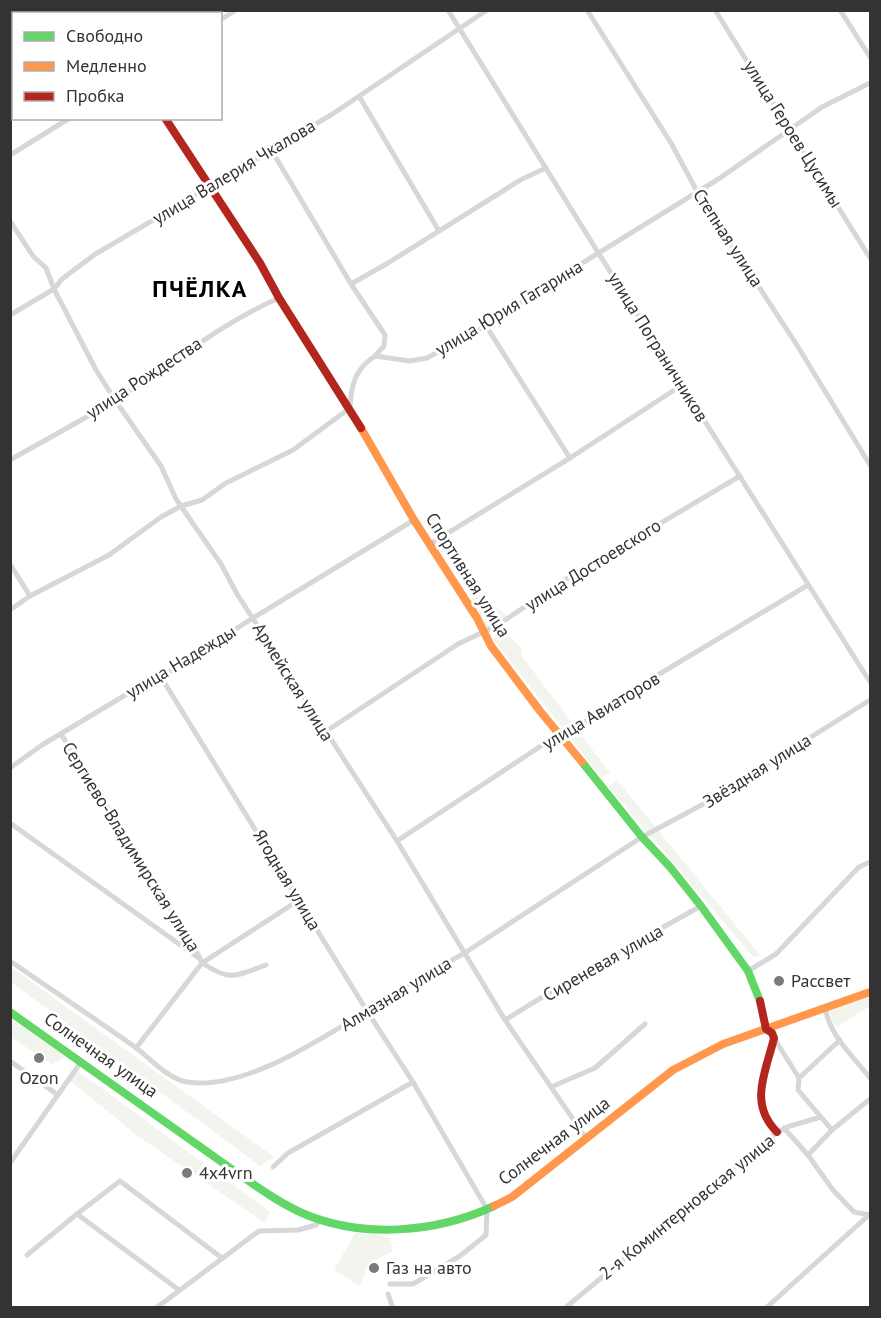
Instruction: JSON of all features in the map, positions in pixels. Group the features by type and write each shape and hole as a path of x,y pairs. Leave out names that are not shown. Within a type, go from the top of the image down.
{"street":[{"path":"222,19 236,10"},
{"name":"улица Пограничников","path":"448,10 599,254 870,682"},
{"name":"улица Валерия Чкалова","path":"10,315 54,289 62,279 94,255 272,151 487,10"},
{"name":"Степная улица","path":"587,10 671,142 698,192 795,342 870,465"},
{"name":"улица Героев Цусимы","path":"715,10 870,258"},
{"path":"840,10 870,57"},
{"name":"улица Юрия Гагарина","path":"375,356 410,361 427,358 486,326 649,220 698,192 822,107 870,83"},
{"path":"359,96 439,231"},
{"path":"10,155 67,120"},
{"name":"Спортивная улица","path":"166,120 260,263 279,298 350,408 414,520 477,618 483,632 526,693 642,837 670,867 748,971 761,1004 766,1029"},
{"path":"10,610 30,596 109,555 161,517 181,506 202,500 226,483 293,450 350,408 355,376 365,362 375,356 384,346 385,335 351,284 272,151"},
{"path":"351,284 522,179 546,168"},
{"name":"Армейская улица","path":"10,221 33,256 46,268 54,289 96,370 161,465 176,499 221,564 237,594 397,841 505,1020 586,1138"},
{"name":"улица Рождества","path":"10,460 115,400 250,310 279,298"},
{"path":"486,326 570,458"},
{"path":"430,544 570,458 682,385"},
{"name":"улица Достоевского","path":"325,732 458,644 496,626 565,580 740,476"},
{"name":"улица Надежды","path":"10,768 61,734 152,679 161,677 414,520"},
{"path":"10,564 30,596"},
{"name":"улица Авиаторов","path":"397,841 550,740 562,737 636,687 808,585"},
{"name":"Ягодная улица","path":"161,677 413,1082 487,1209"},
{"name":"Звёздная улица","path":"642,837 709,801 870,700"},
{"name":"Сергиево-Владимирская улица","path":"61,734 155,882 201,961"},
{"path":"10,823 218,974 228,976 266,965"},
{"name":"Алмазная улица","path":"10,961 136,1048 178,1080 188,1083 210,1083 235,1079 307,1048 367,1011 371,1005 464,954 642,837"},
{"path":"748,971 776,954 859,867 870,862"},
{"path":"136,1048 201,961 299,900"},
{"name":"Сиреневая улица","path":"505,1020 583,972 701,906"},
{"name":"Солнечная улица","path":"10,1012 261,1189 301,1212 320,1220 369,1228 405,1228 438,1224 466,1217 512,1197 673,1070 723,1044 870,992"},
{"path":"826,1008 826,1017 840,1040 870,1078"},
{"path":"551,1087 595,1068 645,1024"},
{"path":"766,1029 772,1033 799,1078 798,1090 832,1130"},
{"path":"774,1038 760,1103 765,1117 808,1155 833,1190 854,1212 870,1214"},
{"path":"799,1078 840,1040"},
{"path":"10,1060 58,1095"},
{"path":"10,1163 13,1152 81,1062"},
{"path":"273,1167 288,1153 413,1082"},
{"path":"808,1155 832,1130 870,1100"},
{"name":"2-я Коминтерновская улица","path":"565,1308 780,1130 821,1117"},
{"path":"27,1255 120,1181 222,1258"},
{"path":"390,1284 413,1284 460,1256 486,1235 487,1209"},
{"path":"76,1214 179,1290"},
{"path":"766,1308 870,1214"},
{"path":"156,1308 259,1231 298,1230 316,1225 320,1220"},
{"path":"388,1294 393,1308"}],"shaded area":[{"path":"479,594 506,615 505,622 483,629 461,605"},
{"path":"502,630 522,648 521,655 610,773 601,777 493,639"},
{"path":"617,780 760,955 754,958 609,787"},
{"path":"11,967 274,1157 260,1166 11,982"},
{"path":"870,996 870,1006 837,1027 831,1021 830,1011"},
{"path":"10,1018 65,1056 52,1065 11,1037"},
{"path":"78,1071 270,1212 265,1223 139,1137 68,1079"},
{"path":"357,1230 390,1238 393,1251 368,1264 360,1286 334,1270"}],"traffic: fast":[{"path":"582,762 701,906 748,971 760,1001"},
{"path":"10,1012 255,1185 302,1213 349,1227 399,1229 448,1222 494,1206"}],"traffic: slow":[{"path":"361,428 414,520 477,618 491,646 582,762"},
{"path":"494,1206 512,1197 673,1070 723,1044 870,992"}],"traffic: jam":[{"path":"166,120 260,263 279,298 361,428"},
{"path":"760,1001 766,1029 772,1033 774,1038 764,1075 761,1098 768,1121 777,1132"}],"place":[{"name":"Рассвет","path":"779,981"},
{"name":"Ozon","path":"39,1058"},
{"name":"4x4vrn","path":"187,1173"},
{"name":"Газ на авто","path":"374,1268"}],"district":[{"name":"ПЧЁЛКА","path":"200,289"}]}
